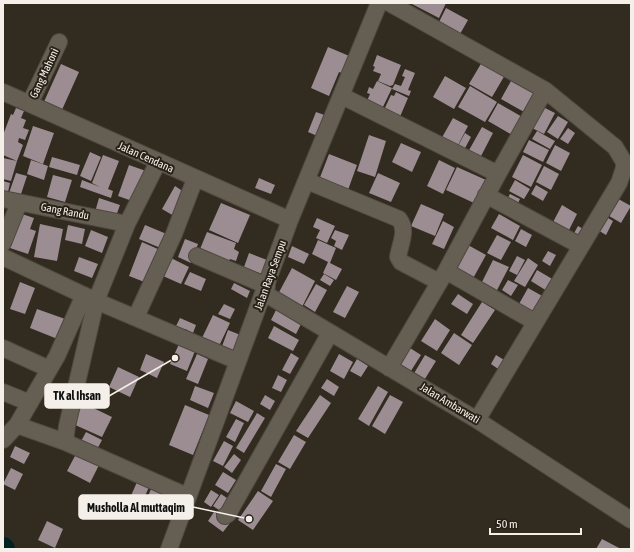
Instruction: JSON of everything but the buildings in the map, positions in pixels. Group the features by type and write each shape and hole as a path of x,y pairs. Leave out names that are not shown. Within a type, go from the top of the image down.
{"street":[{"name":"Jalan Raya Sempu","path":"169,549 237,361 266,290 290,220 379,3"},
{"path":"389,3 545,90 615,147 624,162 624,168 619,183 478,420"},
{"name":"Gang Mahoni","path":"30,103 59,42"},
{"path":"388,368 442,277 545,90"},
{"name":"Jalan Cendana","path":"3,92 195,179 290,220"},
{"path":"342,96 498,174"},
{"path":"3,440 17,425 90,298 158,162"},
{"path":"136,317 174,234 195,179"},
{"path":"307,181 399,219 403,224 404,230 398,257 401,262 409,267 442,277 535,322"},
{"path":"486,195 581,246"},
{"name":"Gang Randu","path":"3,199 127,224"},
{"path":"3,243 19,203"},
{"name":"Jalan Ambarwati","path":"197,256 266,290 330,333 478,420 631,520"},
{"path":"3,257 90,298 237,361"},
{"path":"65,442 90,298"},
{"path":"225,516 228,514 330,333"},
{"path":"3,348 49,369"},
{"path":"3,392 30,403"},
{"path":"17,425 65,442 187,496"}],"place":[{"name":"TK al Ihsan","path":"175,358"},
{"name":"Musholla Al muttaqim","path":"249,519"}]}
